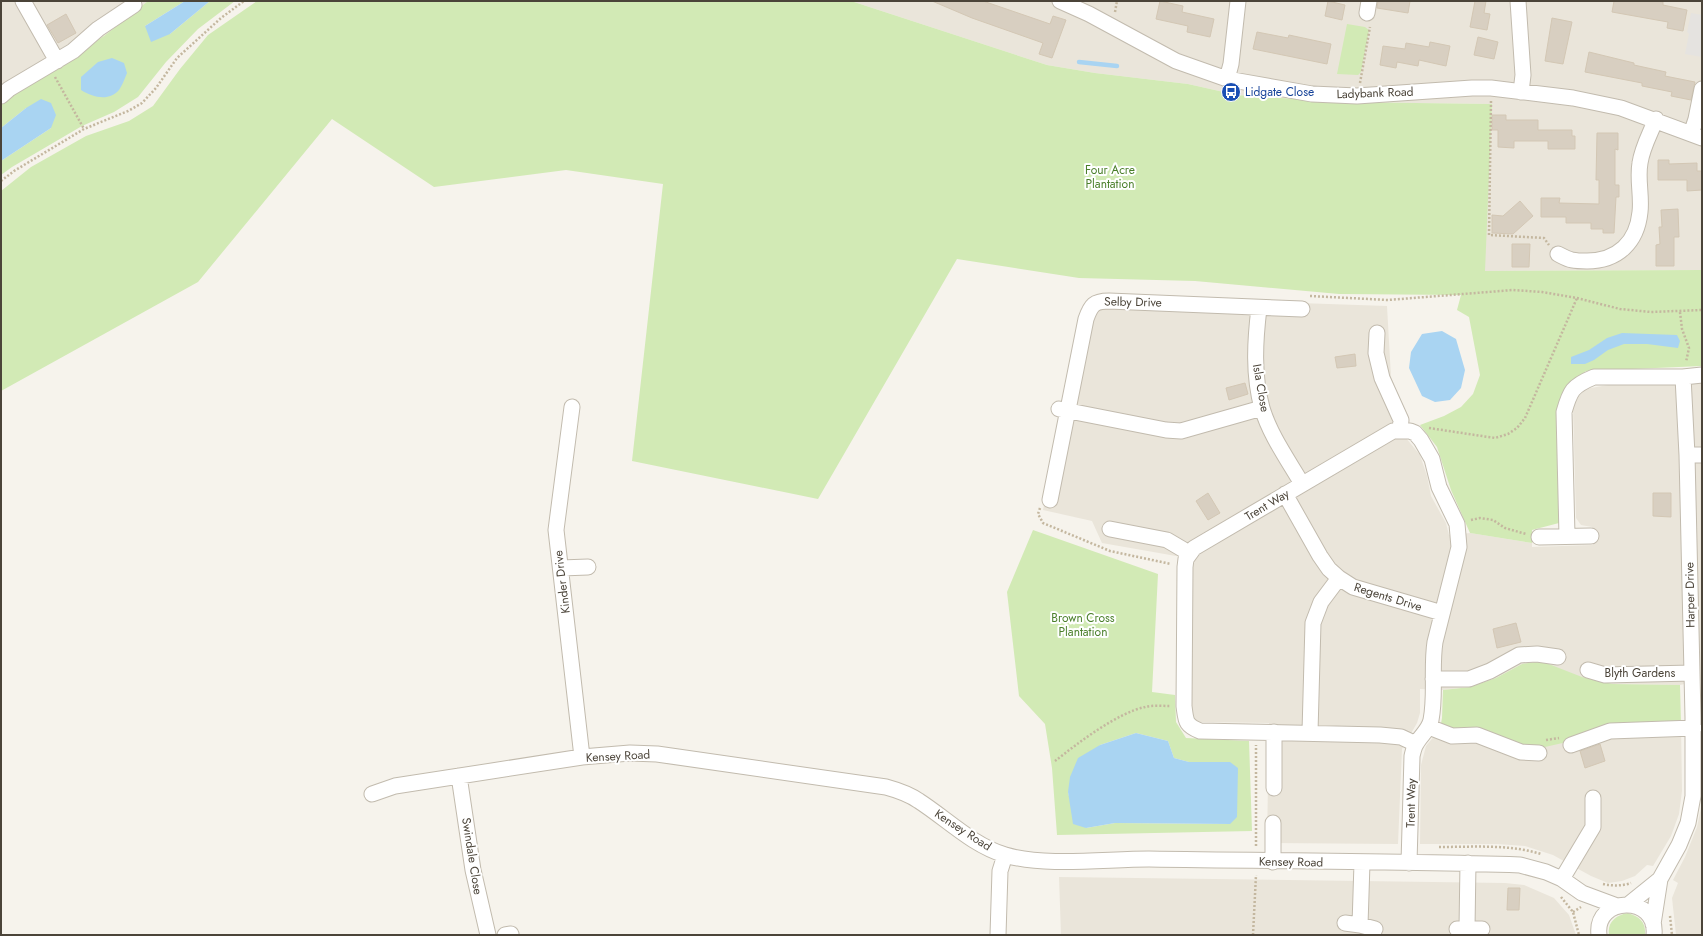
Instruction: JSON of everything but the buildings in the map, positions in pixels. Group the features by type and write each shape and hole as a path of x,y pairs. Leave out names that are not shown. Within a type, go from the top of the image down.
{"street":[{"path":"23,1 53,64"},
{"name":"Ladybank Road","path":"1060,1 1089,14 1176,61 1227,79 1312,94 1357,96 1430,90 1492,88 1593,101 1621,108 1696,136"},
{"path":"1227,79 1231,64 1238,1"},
{"path":"1518,1 1523,75 1521,92"},
{"path":"1,96 73,51 98,29 134,5"},
{"path":"1696,136 1696,119 1702,89"},
{"path":"1558,254 1572,260 1596,261 1619,253 1626,247 1638,223 1640,212 1640,163 1643,150 1656,120"},
{"name":"Selby Drive","path":"1045,503 1064,410 1090,307 1099,301 1109,301 1259,308"},
{"path":"1259,308 1281,309 1303,303"},
{"name":"Isla Close","path":"1259,308 1256,359 1262,408 1281,450 1302,484"},
{"path":"1377,333 1376,353 1382,378 1401,420 1400,430 1415,433"},
{"path":"1567,536 1564,412 1569,394 1580,383 1594,377 1684,377 1702,375"},
{"name":"Harper Drive","path":"1653,930 1660,879 1679,845 1688,823 1698,759 1694,728 1692,673 1696,580 1687,455 1684,377"},
{"name":"Kinder Drive","path":"572,407 556,530 582,757"},
{"path":"1064,410 1166,430 1181,431 1262,408"},
{"name":"Trent Way","path":"1187,560 1194,548 1393,431 1400,430"},
{"name":"Trent Way","path":"1410,863 1412,756 1416,744 1429,727 1433,704 1435,642 1459,547 1457,524 1439,487 1432,459 1415,433"},
{"path":"1687,455 1702,455"},
{"name":"Regents Drive","path":"1285,494 1320,556 1329,569 1339,578 1353,588 1442,613"},
{"path":"1110,529 1168,540 1187,560 1184,706 1186,721 1191,727 1200,731 1310,732 1380,735 1401,737 1416,744"},
{"path":"1539,537 1591,536"},
{"path":"561,568 588,567"},
{"path":"1310,732 1313,623 1321,602 1339,578"},
{"path":"1433,679 1469,679 1490,671 1519,655 1537,654 1558,657"},
{"name":"Blyth Gardens","path":"1588,670 1605,675 1692,673"},
{"path":"1429,727 1452,736 1477,735 1521,752 1540,747"},
{"path":"1567,741 1610,731 1694,728"},
{"path":"1274,732 1274,788"},
{"name":"Kensey Road","path":"372,794 395,786 582,757 630,753 657,754 886,787 918,800 972,839 1005,855 1025,859 1054,861 1146,859 1255,868 1273,862 1520,865 1546,872 1562,879 1582,893 1623,905 1637,906 1644,910 1650,917 1653,930"},
{"name":"Swindale Close","path":"459,776 473,870 488,935"},
{"path":"1562,879 1593,827 1593,798"},
{"path":"1273,823 1273,862"},
{"path":"998,935 1000,871 1005,855"},
{"path":"1362,863 1352,924 1375,929"},
{"path":"1468,864 1469,929"},
{"name":"Harper Drive","path":"1599,933 1601,922 1605,914 1623,905 1660,879"},
{"name":"Kensey Road","path":"1582,893 1592,909 1599,933"}],"path":[{"path":"1,181 14,171 84,129 128,111 142,103 156,88 177,58 221,18 244,1"},
{"path":"1357,96 1371,30 1368,7"},
{"path":"53,64 84,129"},
{"path":"1492,88 1489,235 1544,238 1558,254"},
{"path":"1303,303 1388,300 1513,290 1542,292 1577,298 1620,309 1651,312 1702,310"},
{"path":"1415,433 1422,426 1495,438 1508,434 1517,428 1525,418 1577,298"},
{"path":"1680,312 1682,329 1689,348 1684,377"},
{"path":"1045,503 1038,514 1043,523 1110,551 1187,560"},
{"path":"1457,524 1480,518 1493,520 1505,528 1519,533 1539,537"},
{"path":"1055,760 1084,739 1120,717 1145,706 1184,706"},
{"path":"1253,935 1256,732"},
{"path":"1540,747 1567,741"},
{"path":"1255,868 1263,876"},
{"path":"1559,894 1573,912 1579,935"}],"shaded area":[{"path":"1,1 148,1 104,36 11,95 1,104"},
{"path":"851,1 1702,1 1702,270 1484,271 1492,104 1340,102 1237,95 1188,84 1095,73 1047,65"},
{"path":"1691,13 1702,15 1702,57 1685,54 1689,34 1687,32"},
{"path":"1096,296 1387,306 1391,377 1409,423 1392,421 1420,455 1427,476 1431,496 1446,523 1449,535 1470,533 1532,543 1532,547 1593,545 1592,527 1581,525 1576,518 1573,409 1575,401 1585,389 1608,385 1702,383 1702,680 1680,685 1613,684 1522,664 1496,678 1470,687 1443,690 1420,689 1420,713 1417,723 1402,749 1398,844 1267,843 1269,723 1200,722 1194,720 1191,715 1193,559 1102,543 1092,521 1043,510 1082,309"},
{"path":"1681,724 1682,791 1679,814 1671,836 1653,866 1647,865 1635,876 1622,881 1608,883 1591,876 1553,855 1525,846 1497,844 1420,844 1421,765 1426,746 1440,729 1576,740"},
{"path":"1702,803 1702,935 1676,935 1672,898 1678,883 1673,880 1685,857 1697,827"},
{"path":"1059,877 1505,883 1524,885 1554,898 1569,915 1576,935 1061,935"}],"green space":[{"path":"148,1 185,1 145,26 170,34 210,1 235,1 198,29 166,62 138,97 114,112 82,126 1,175 1,161 51,128 26,108 1,128 1,104 11,95 104,36"},
{"name":"Four Acre Plantation","path":"257,1 851,1 1047,65 1095,73 1188,84 1237,95 1340,102 1492,104 1485,271 1702,270 1702,366 1586,371 1565,388 1559,523 1532,530 1532,543 1470,533 1451,490 1437,447 1420,425 1444,416 1461,407 1473,394 1480,375 1469,317 1457,310 1461,295 1339,294 1195,281 1079,278 957,259 818,499 632,461 663,184 566,170 434,187 332,119 198,282 1,391 1,191 31,167 86,136 129,121 153,106 180,69 208,35"},
{"path":"1347,24 1365,27 1369,30 1361,72 1358,75 1337,74"},
{"name":"Brown Cross Plantation","path":"1033,530 1158,574 1152,692 1175,695 1176,722 1186,738 1249,741 1252,831 1057,835 1052,768 1045,724 1019,696 1007,592","holes":["1136,733 1168,741 1174,758 1189,762 1230,762 1230,824 1115,823 1086,828 1071,805 1068,792 1100,745"]},
{"path":"1541,661 1582,677 1613,684 1680,685 1681,724 1576,740 1536,749 1440,729 1443,690 1470,687 1496,678 1522,664"},
{"path":"1628,913 1639,918 1643,923 1645,935 1609,935 1609,926 1613,920 1620,915"}],"water":[{"path":"185,1 210,1 170,34 151,42 145,26"},
{"path":"112,58 124,63 127,73 119,90 110,96 100,97 90,95 81,90 81,77 98,62"},
{"path":"41,99 51,103 56,115 51,128 1,161 1,128 26,108"},
{"path":"1442,331 1456,339 1465,370 1461,388 1450,400 1435,402 1422,396 1409,368 1411,352 1422,334"},
{"path":"1622,333 1677,335 1680,341 1678,348 1647,344 1624,344 1608,350 1594,360 1585,364 1571,364 1571,357 1589,350 1607,338"},
{"path":"1136,733 1168,741 1174,758 1189,762 1230,762 1238,768 1237,817 1230,824 1115,823 1086,828 1073,824 1068,792 1070,777 1078,758 1100,745"}],"waterway":[{"path":"1079,62 1117,66"}],"place":[{"name":"Lidgate Close","path":"1231,92"}]}
